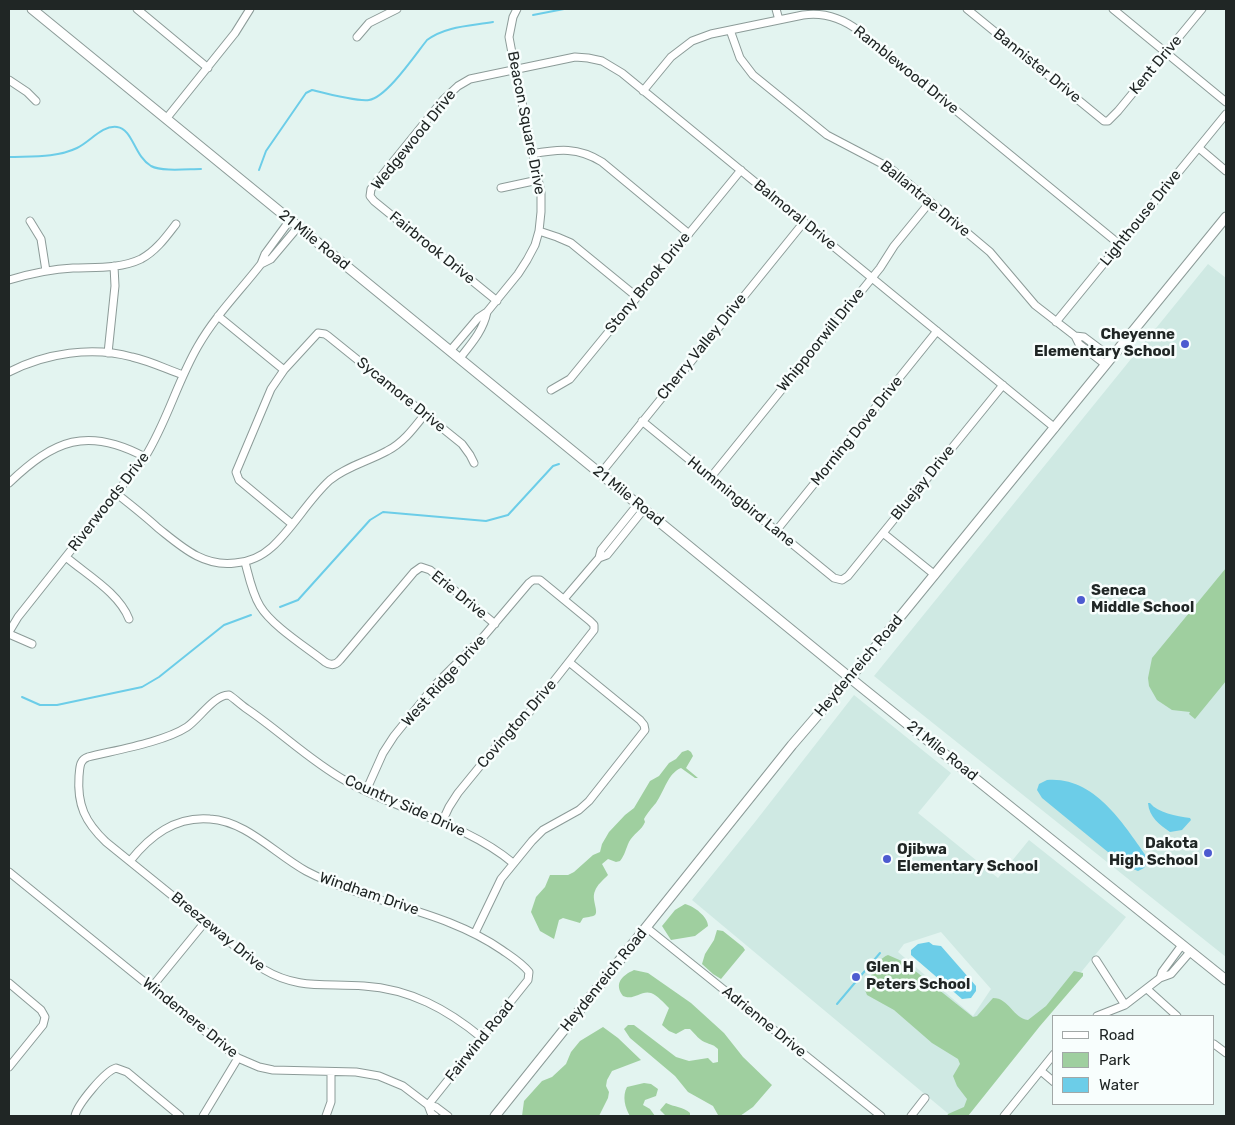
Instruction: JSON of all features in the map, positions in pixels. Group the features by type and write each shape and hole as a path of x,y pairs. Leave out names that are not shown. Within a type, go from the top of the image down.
{"street":[{"name":"21 Mile Road","path":"32,9 851,678 1226,980"},
{"path":"137,9 208,68"},
{"path":"166,118 235,33 250,9"},
{"path":"357,37 369,23 397,9"},
{"name":"Beacon Square Drive","path":"450,351 478,318 487,312 497,301 527,260 539,232 542,202 509,37 513,18 518,9"},
{"path":"776,9 779,20"},
{"name":"Bannister Drive","path":"967,9 1104,121 1108,121"},
{"path":"1113,9 1226,102"},
{"name":"Kent Drive","path":"1108,121 1202,9"},
{"name":"Ramblewood Drive","path":"643,91 671,57 681,48 704,36 818,14 841,20 853,26 1119,244"},
{"name":"Ballantrae Drive","path":"730,30 740,58 754,75 827,134 883,164 990,252 1035,305 1075,336 1079,344 1109,362"},
{"name":"Balmoral Drive","path":"514,69 575,57 588,58 609,64 1055,428"},
{"name":"Wedgewood Drive","path":"370,193 372,187 453,90 470,79 514,69"},
{"path":"9,80 27,92 36,101"},
{"name":"Lighthouse Drive","path":"1056,322 1226,114"},
{"path":"1198,148 1226,171"},
{"path":"532,154 567,149 589,155 602,162 689,234"},
{"name":"Stony Brook Drive","path":"551,390 570,379 741,170"},
{"path":"501,188 538,180"},
{"name":"Fairbrook Drive","path":"370,193 374,201 497,301"},
{"name":"Whippoorwill Drive","path":"711,477 872,278 894,246 930,202"},
{"name":"Riverwoods Drive","path":"9,633 18,617 145,457 159,433 197,346 218,316 261,264 264,254 290,220"},
{"name":"Heydenreich Road","path":"495,1116 792,746 851,678 1226,220"},
{"path":"30,221 41,239 46,271"},
{"name":"Cherry Valley Drive","path":"601,473 804,222"},
{"path":"9,280 46,271 114,266 134,262 147,256 161,243 176,224"},
{"name":"Riverwoods Drive","path":"261,264 271,259 298,227"},
{"path":"539,232 571,243 637,296"},
{"path":"108,353 115,286 114,266"},
{"name":"Beacon Square Drive","path":"460,358 477,336 485,322 487,312"},
{"path":"218,316 284,370 262,407 236,470 236,475 239,480 292,524"},
{"name":"Morning Dove Drive","path":"776,531 937,331"},
{"name":"Sycamore Drive","path":"284,370 313,338 322,333 462,444 474,464"},
{"path":"9,372 26,364 78,352 108,353 140,359 183,375"},
{"name":"Bluejay Drive","path":"842,580 848,576 1003,385"},
{"path":"117,494 193,554 214,563 245,562 256,558 268,550 322,487 334,477 354,464 394,447 406,437 425,414"},
{"name":"Hummingbird Lane","path":"642,421 834,578 842,580"},
{"path":"9,483 39,456 69,443 95,441 113,443 145,457"},
{"path":"564,599 599,558 600,550 641,507"},
{"path":"883,533 934,575"},
{"path":"66,557 118,600 126,610 129,618"},
{"name":"Erie Drive","path":"245,562 256,596 263,610 274,622 325,662 334,664 340,660 414,572 421,568 430,570 495,624"},
{"name":"West Ridge Drive","path":"366,792 382,753 394,736 436,684 495,624 529,583 535,580 543,582 564,599"},
{"name":"Covington Drive","path":"442,822 458,794 498,744 528,714 592,635 594,627 590,621 564,599"},
{"path":"9,633 32,644"},
{"path":"475,933 497,886 513,863 543,830 579,810 589,801 643,735 645,728 640,720 569,662"},
{"name":"Country Side Drive","path":"225,695 232,697 266,721 328,771 366,792 442,822 483,842 513,863"},
{"name":"Breezeway Drive","path":"225,695 220,697 190,725 180,731 82,760 78,793 86,819 100,836 263,969 283,980 306,984 364,986 401,992 443,1009 482,1038"},
{"name":"Windham Drive","path":"130,861 147,841 168,827 192,819 218,820 243,829 286,860 319,878 443,919 475,933 526,968 530,975"},
{"name":"Windemere Drive","path":"9,872 238,1058 259,1067 274,1070 356,1072 387,1078 448,1116"},
{"path":"151,988 205,922"},
{"name":"Adrienne Drive","path":"647,928 881,1116"},
{"path":"1160,978 1162,972 1182,946"},
{"path":"1100,1015 1125,1005 1160,978 1171,974 1190,952"},
{"path":"1096,960 1125,1005"},
{"name":"Fairwind Road","path":"428,1105 528,980 530,975"},
{"path":"9,983 41,1010 45,1017 43,1025 9,1067"},
{"path":"1147,989 1176,1015"},
{"path":"1215,1045 1226,1054"},
{"path":"1004,1116 1052,1057"},
{"path":"203,1116 238,1058"},
{"path":"74,1116 78,1108 106,1073 116,1068 127,1072 180,1116"},
{"path":"1041,1071 1052,1080"},
{"path":"326,1116 332,1102 332,1072"},
{"path":"910,1116 925,1098"},
{"name":"Windemere Drive","path":"428,1105 431,1113 435,1116"}],"shaded area":[{"name":"Seneca Middle School","path":"1208,264 1226,278 1226,957 874,676"},
{"path":"854,695 951,773 918,813 998,878 1029,840 1126,917 964,1116 951,1116 692,900","holes":["941,932 991,989 973,1016 898,952 904,944"]}],"green space":[{"path":"1226,568 1226,681 1195,719 1189,714 1190,712 1172,710 1157,700 1149,686 1148,678 1152,658"},
{"path":"688,750 693,756 686,768 698,778 695,778 681,768 677,770 669,778 659,799 645,817 644,825 631,839 620,861 616,862 608,859 602,864 608,875 594,894 595,915 583,918 580,923 563,918 559,920 554,939 540,931 531,912 536,897 545,887 550,875 568,875 593,855 600,852 609,832 634,808 650,781 659,776 669,763 682,752"},
{"path":"685,904 700,912 706,919 708,926 695,936 671,940 662,926 675,910"},
{"path":"717,930 723,931 745,950 721,979 702,964"},
{"path":"888,955 904,962 973,1017 977,1016 993,998 1003,1001 1018,1016 1028,1020 1046,1006 1074,971 1083,973 1083,976 968,1116 947,1116 964,1107 967,1099 957,1086 953,1076 960,1064 958,1059 932,1043 894,1010 867,995 865,990 877,965"},
{"path":"634,970 648,973 691,1003 724,1033 743,1057 772,1085 753,1107 740,1116 717,1116 713,1106 688,1092 675,1076 630,1038 624,1029 628,1025 634,1025 676,1057 689,1061 708,1058 713,1063 718,1062 718,1049 702,1041 690,1029 685,1029 676,1034 662,1025 669,1008 656,995 647,992 631,997 623,996 619,988 620,981"},
{"path":"603,1027 618,1038 641,1060 612,1071 606,1086 609,1092 608,1098 599,1116 522,1116 524,1101 542,1081 552,1077 566,1064 571,1052 580,1041"},
{"path":"644,1083 651,1084 658,1089 656,1096 645,1100 643,1105 650,1109 655,1116 630,1116 625,1102 625,1091 627,1087"},
{"path":"666,1103 685,1109 690,1113 690,1116 666,1116 660,1110"}],"water":[{"path":"1047,780 1064,781 1080,786 1094,794 1107,805 1149,860 1144,868 1138,871 1125,866 1042,798 1037,790 1039,784"},
{"path":"1148,803 1162,812 1190,818 1191,820 1182,830 1170,832 1153,816"},
{"path":"929,942 933,945 941,946 976,986 976,991 971,998 962,999 911,955 911,950 918,944"}],"waterway":[{"path":"533,15 564,9"},
{"path":"259,170 266,151 306,93 312,90 349,99 369,100 376,97 392,84 427,40 434,35 458,27 493,22"},
{"path":"9,157 43,156 69,151 82,145 96,134 106,129 117,127 127,133 145,162 151,166 168,170 201,169"},
{"path":"280,607 298,600 370,520 383,512 486,521 508,515 553,466 559,464"},
{"path":"22,697 40,705 57,705 142,687 159,677 224,625 251,615"},
{"path":"837,1004 880,953"}],"place":[{"name":"Cheyenne Elementary School","path":"1185,344"},
{"name":"Seneca Middle School","path":"1081,600"},
{"name":"Dakota High School","path":"1208,853"},
{"name":"Ojibwa Elementary School","path":"887,859"},
{"name":"Glen H Peters School","path":"856,977"}]}
